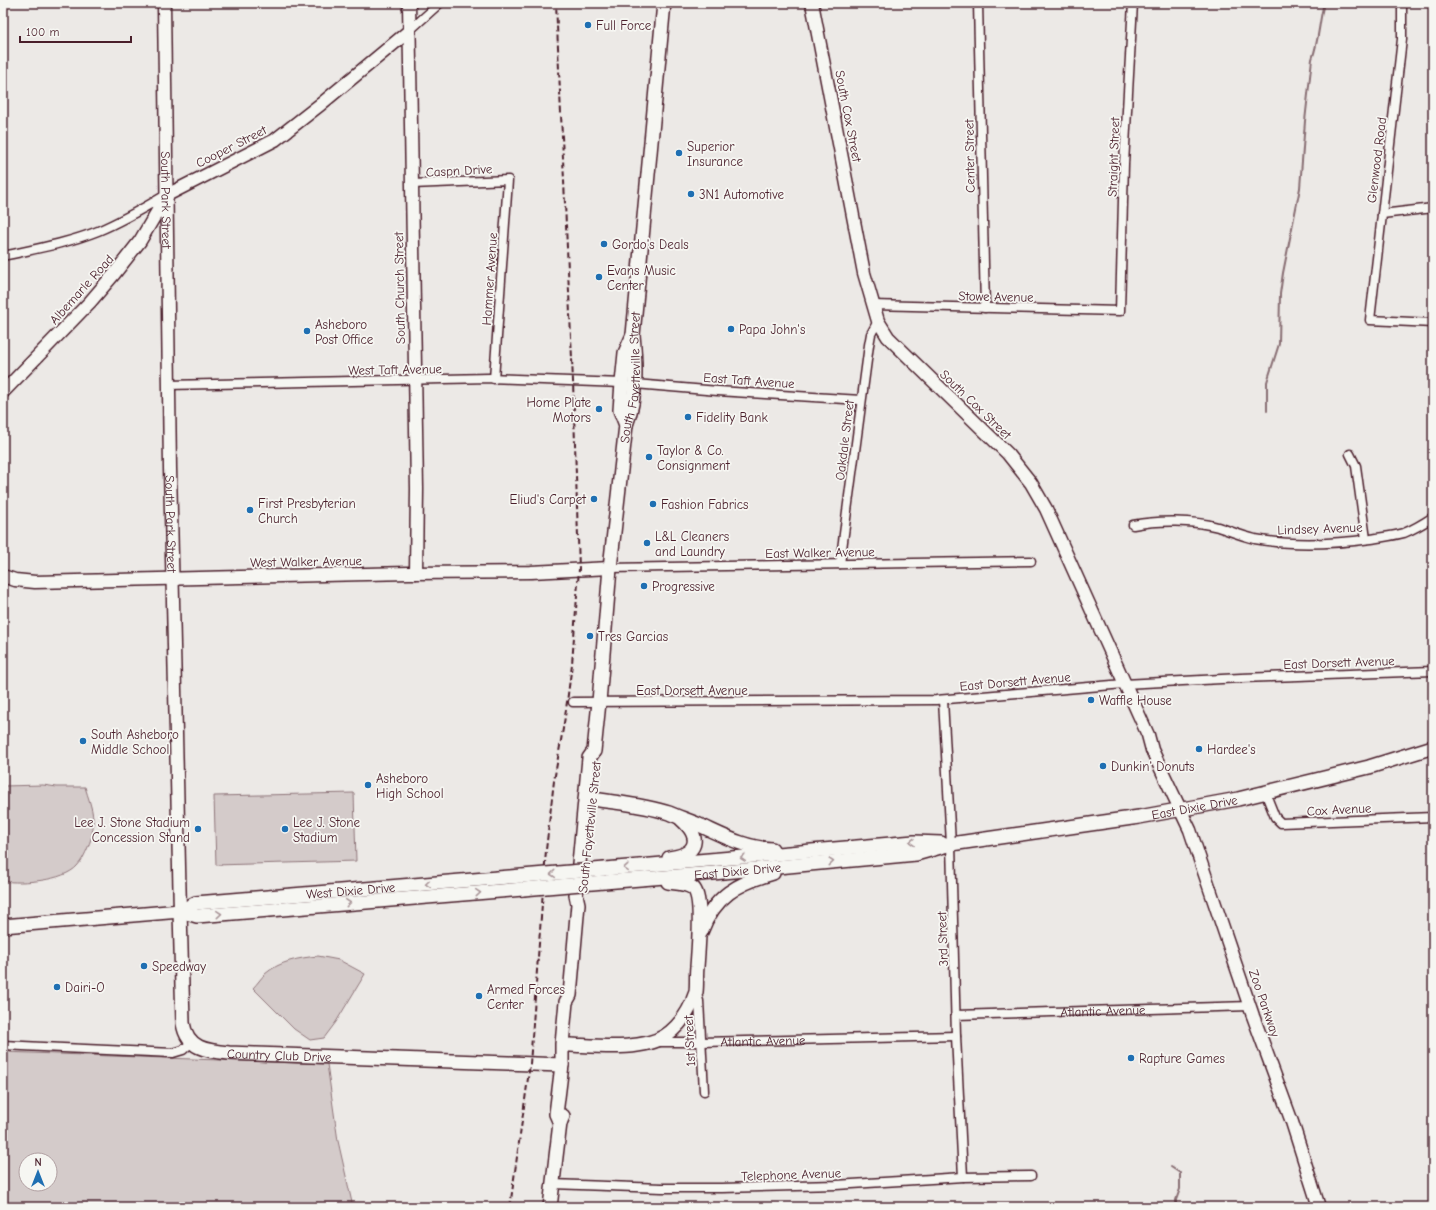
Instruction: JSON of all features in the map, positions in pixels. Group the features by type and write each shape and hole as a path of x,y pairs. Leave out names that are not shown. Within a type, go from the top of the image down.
{"main road":[{"name":"South Park Street","path":"164,3 168,385 183,1023 186,1035 192,1042"},
{"name":"South Church Street","path":"409,3 414,380 417,489 416,573"},
{"name":"South Fayetteville Street","path":"578,904 584,896 597,759 594,751 610,568 627,420 620,410 636,362 631,340 664,3"},
{"name":"South Cox Street","path":"812,3 864,273 872,305 878,321 888,337 1008,454 1031,483 1046,509 1148,735 1152,750 1180,809"},
{"name":"Cooper Street","path":"167,195 275,140 409,31"},
{"name":"Albemarle Road","path":"3,392 90,302 114,274 140,241 167,195"},
{"name":"West Walker Avenue","path":"3,576 15,580 35,582 416,573 531,572 610,568"},
{"name":"East Dixie Drive","path":"605,876 638,880 916,854 951,844 1139,817 1265,792 1369,767 1433,747"},
{"name":"South Fayetteville Street","path":"560,1123 556,1114 562,1065 562,1044 566,1002 570,995 578,904 576,895 589,758 594,751"},
{"path":"593,799 652,809 697,823 721,836 756,848 780,849 796,853"},
{"name":"Zoo Parkway","path":"1180,809 1190,830 1250,1006 1292,1122 1319,1207"},
{"path":"647,866 684,854 691,849 694,843 692,830 680,818"},
{"name":"East Dixie Drive","path":"523,883 605,876 647,866 914,842 951,844"},
{"path":"699,938 708,915 724,895 744,883 804,865"},
{"path":"638,880 684,884 694,890 698,898 699,938 696,991 686,1014 680,1023 665,1036 652,1042"},
{"name":"West Dixie Drive","path":"3,926 180,911 196,903 523,883"},
{"name":"South Fayetteville Street","path":"550,1207 560,1123 563,1114 570,1045 574,1002 570,995"},
{"name":"Country Club Drive","path":"192,1042 199,1048 208,1051 229,1053 562,1065"},
{"name":"Atlantic Avenue","path":"570,1045 618,1047 652,1042"}],"street":[{"name":"Cooper Street","path":"409,31 440,3"},
{"name":"Center Street","path":"978,3 985,308"},
{"name":"Straight Street","path":"1120,311 1124,164 1133,3"},
{"name":"Glenwood Road","path":"1402,3 1402,39 1370,320 1433,323"},
{"name":"Caspn Drive","path":"412,184 508,180"},
{"name":"Hammer Avenue","path":"494,379 508,180"},
{"name":"Cooper Street","path":"3,256 70,240 98,231 130,216 167,195"},
{"path":"1382,214 1433,208"},
{"name":"Stowe Avenue","path":"872,305 1120,311"},
{"name":"Oakdale Street","path":"840,564 869,345 871,334 878,321"},
{"name":"West Taft Avenue","path":"168,385 494,379 628,384"},
{"name":"East Taft Avenue","path":"628,384 861,400"},
{"path":"1350,454 1356,466 1366,539"},
{"name":"Lindsey Avenue","path":"1133,525 1160,522 1193,523 1216,527 1253,538 1273,542 1301,543 1390,536 1404,532 1433,517"},
{"name":"East Walker Avenue","path":"610,568 1031,561"},
{"name":"East Dorsett Avenue","path":"573,702 943,700 1124,684 1433,671"},
{"name":"3rd Street","path":"943,700 951,844 956,1036 963,1177"},
{"name":"Cox Avenue","path":"1265,792 1275,817 1280,823 1433,818"},
{"name":"1st Street","path":"696,991 699,1001 700,1042 704,1091"},
{"name":"Atlantic Avenue","path":"956,1015 1250,1006"},
{"name":"Atlantic Avenue","path":"652,1042 956,1036"},
{"path":"3,1044 173,1053 183,1050 192,1042"},
{"name":"Telephone Avenue","path":"552,1184 662,1188 722,1188 836,1185 963,1177 1031,1176"}],"shaded area":[{"path":"43,785 57,787 85,787 92,810 93,821 91,840 79,864 71,871 53,878 31,882 3,881 3,786"},
{"name":"Lee J. Stone Stadium","path":"354,793 356,861 216,865 214,796"},
{"path":"318,956 339,960 365,974 336,1022 324,1038 310,1040 294,1029 253,988 265,974 283,963"},
{"path":"3,1052 327,1064 338,1141 353,1207 3,1207"}],"waterway":[{"path":"1267,411 1267,382 1279,344 1280,294 1283,273 1300,188 1305,121 1312,59 1324,3"},
{"path":"1171,1167 1180,1173 1180,1189 1176,1200 1176,1207"}],"railway":[{"path":"510,1207 530,1064 546,850 554,781 572,664 579,569 573,381 556,3"}],"place":[{"name":"Full Force","path":"588,25"},
{"name":"Superior Insurance","path":"679,153"},
{"name":"3N1 Automotive","path":"691,194"},
{"name":"Gordo's Deals","path":"604,244"},
{"name":"Evans Music Center","path":"599,277"},
{"name":"Papa John's","path":"731,329"},
{"name":"Asheboro Post Office","path":"307,331"},
{"name":"Home Plate Motors","path":"599,409"},
{"name":"Fidelity Bank","path":"688,417"},
{"name":"Taylor & Co. Consignment","path":"649,457"},
{"name":"Eliud's Carpet","path":"594,499"},
{"name":"Fashion Fabrics","path":"653,504"},
{"name":"First Presbyterian Church","path":"250,510"},
{"name":"L&L Cleaners and Laundry","path":"647,543"},
{"name":"Progressive","path":"644,586"},
{"name":"Tres Garcias","path":"590,636"},
{"name":"Waffle House","path":"1091,700"},
{"name":"South Asheboro Middle School","path":"83,741"},
{"name":"Hardee's","path":"1199,749"},
{"name":"Dunkin' Donuts","path":"1103,766"},
{"name":"Asheboro High School","path":"368,785"},
{"name":"Lee J. Stone Stadium Concession Stand","path":"198,829"},
{"name":"Lee J. Stone Stadium","path":"285,829"},
{"name":"Speedway","path":"144,966"},
{"name":"Dairi-O","path":"57,987"},
{"name":"Armed Forces Center","path":"479,996"},
{"name":"Rapture Games","path":"1131,1058"}]}
